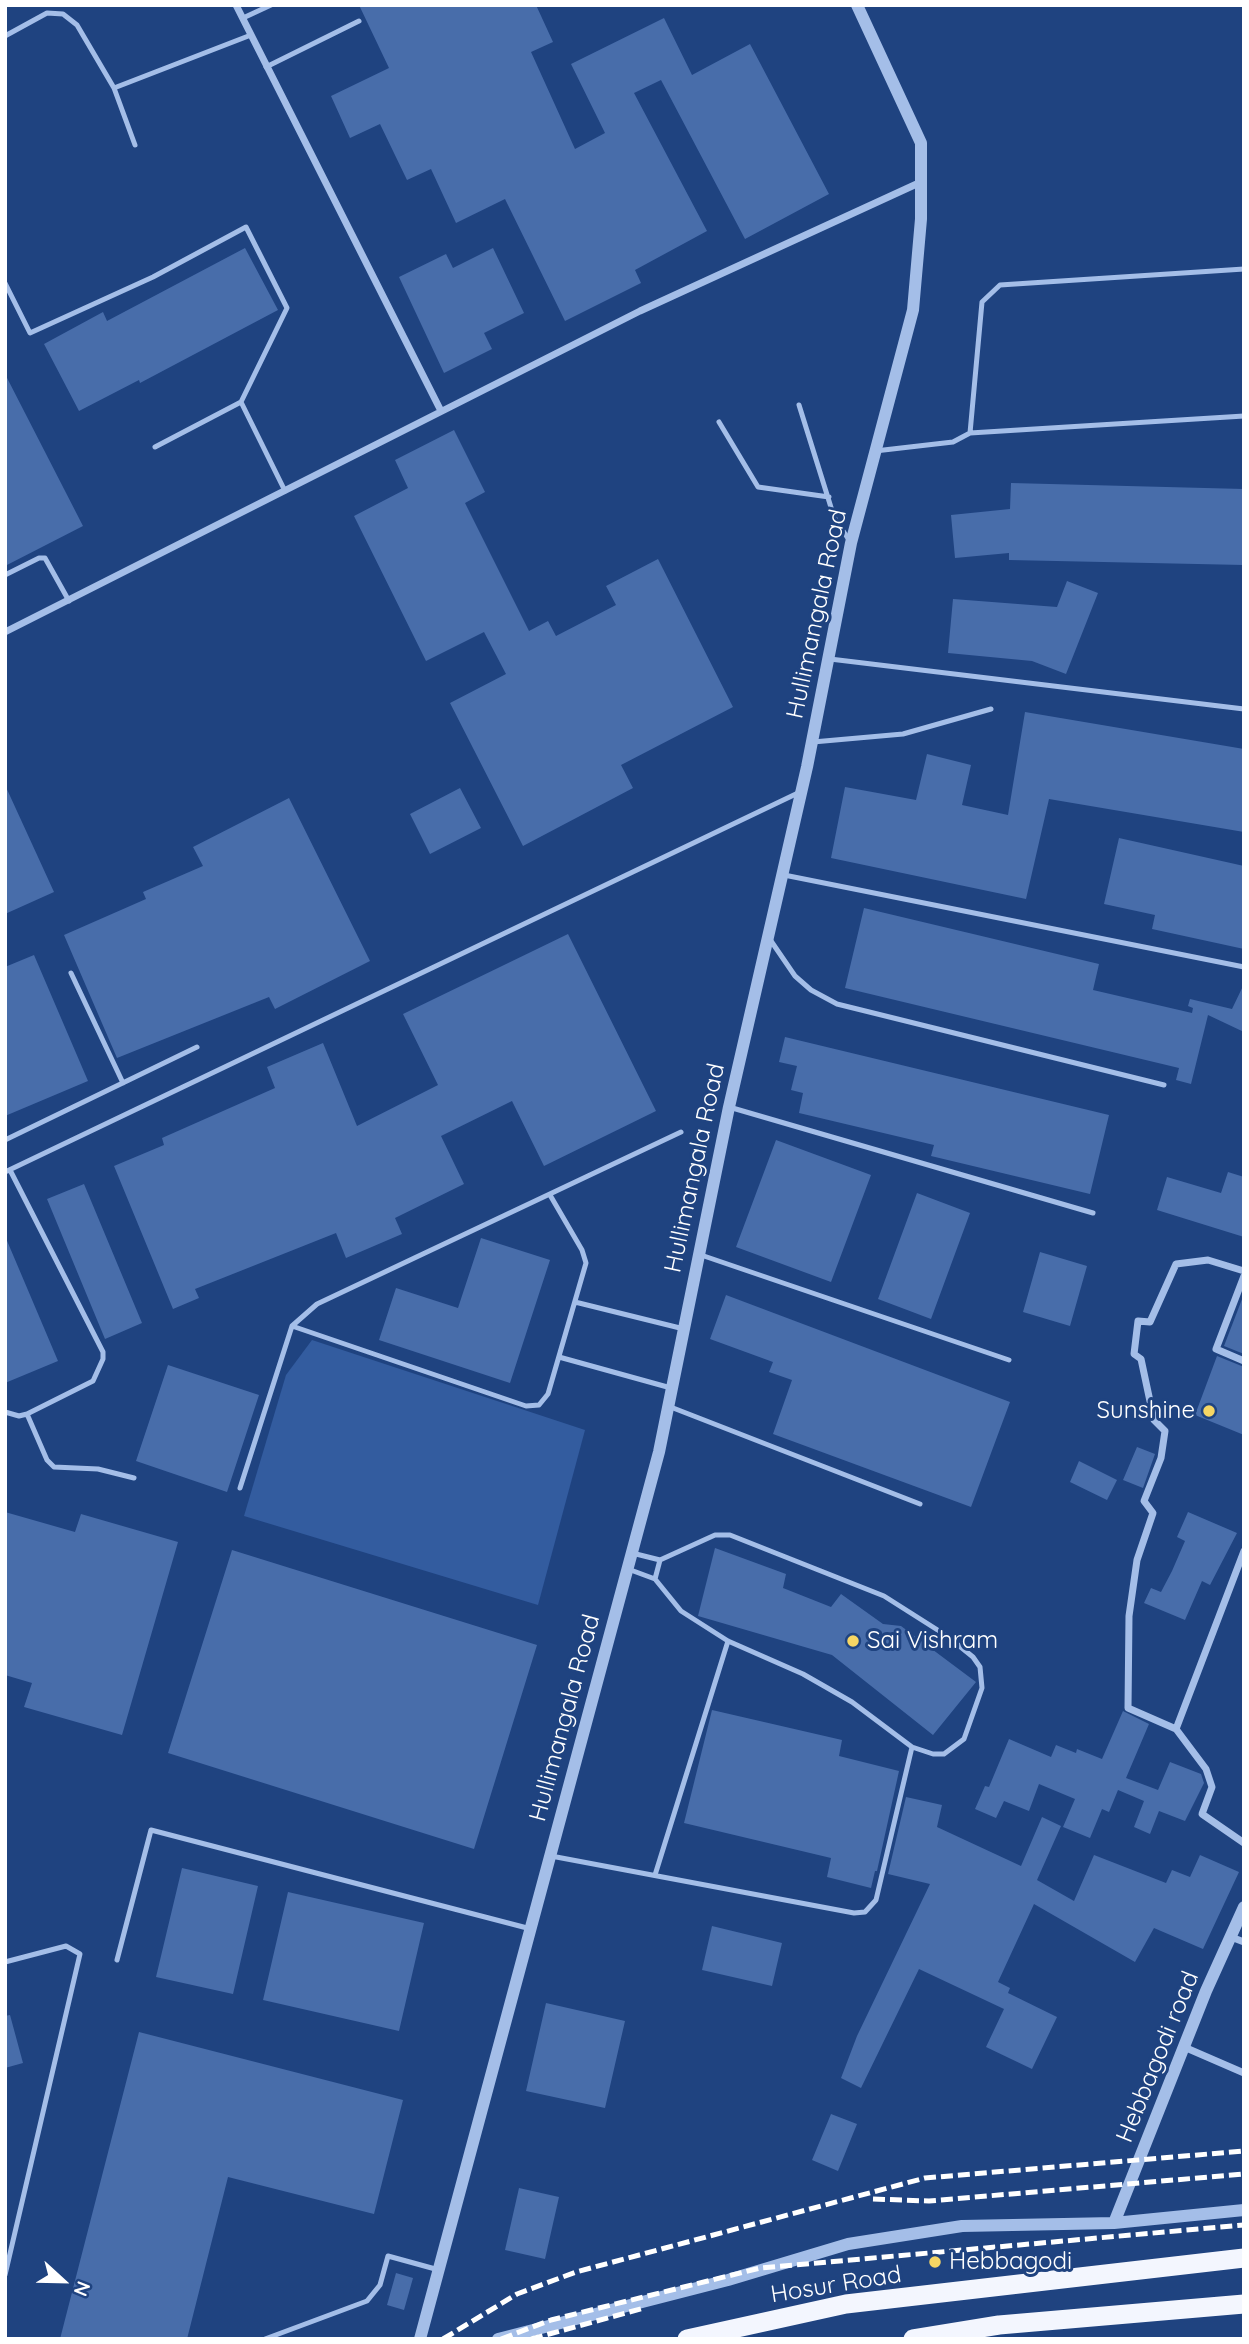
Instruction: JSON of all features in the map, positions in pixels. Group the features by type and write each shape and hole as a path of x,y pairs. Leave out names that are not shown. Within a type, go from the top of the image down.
{"highway":[{"name":"Hosur Road","path":"687,2339 846,2304 1244,2258"},
{"path":"913,2339 999,2325 1244,2304"}],"street":[{"path":"236,5 441,411"},
{"name":"Hullimangala Road","path":"420,2339 632,1553 668,1406 729,1107 811,742 851,543 913,310 921,182 920,143 857,5"},
{"path":"5,632 640,311 921,182"},
{"path":"1244,1361 1216,1349 1244,1274 1208,1260 1176,1264 1150,1322 1138,1321 1134,1354 1141,1359 1154,1420 1165,1430 1161,1458 1144,1501 1153,1513 1137,1560 1129,1616 1128,1708 1176,1729 1206,1769 1212,1787 1202,1814 1244,1843"},
{"path":"1176,1729 1244,1551"},
{"name":"Hebbagodi road","path":"1114,2223 1184,2047 1244,1907"},
{"path":"1231,1937 1244,1942"},
{"path":"1184,2047 1244,2073"},
{"path":"498,2339 728,2280 848,2244 962,2226 1114,2223 1244,2210"}],"lane":[{"path":"243,18 271,5"},
{"path":"5,36 47,13 63,15 77,25 114,88 135,145"},
{"path":"266,67 359,20"},
{"path":"114,88 251,35"},
{"path":"5,283 30,333 153,277 246,226 262,264 287,308 241,402 155,447"},
{"path":"970,433 982,302 1000,285 1244,269"},
{"path":"241,402 285,491"},
{"path":"799,405 834,517 851,543"},
{"path":"876,451 953,442 970,433 1244,416"},
{"path":"719,422 758,488 829,497"},
{"path":"5,575 39,558 45,558 69,601"},
{"path":"828,659 1244,709"},
{"path":"811,742 903,734 991,709"},
{"path":"5,1412 19,1416 27,1414 93,1381 103,1359 103,1352 8,1171 799,792"},
{"path":"780,874 1244,967"},
{"path":"766,933 795,976 811,990 838,1004 1164,1086"},
{"path":"71,972 123,1083"},
{"path":"5,1140 197,1047"},
{"path":"729,1107 1093,1213"},
{"path":"240,1488 292,1325 317,1304 681,1132"},
{"path":"292,1325 532,1407 539,1405 548,1394 585,1270 585,1256 550,1195"},
{"path":"699,1254 1009,1360"},
{"path":"575,1302 684,1329"},
{"path":"559,1357 671,1388"},
{"path":"668,1406 920,1504"},
{"path":"27,1414 47,1460 54,1467 98,1469 134,1478"},
{"path":"627,1569 655,1579 681,1611 728,1641 803,1674 852,1702 912,1747 933,1754 944,1754 956,1748 964,1739 982,1688 980,1667 947,1636 884,1596 730,1535 715,1535 660,1560 632,1553"},
{"path":"655,1579 660,1560"},
{"path":"655,1875 728,1641"},
{"path":"550,1856 854,1913 865,1912 876,1900 912,1747"},
{"path":"117,1960 151,1830 531,1929"},
{"path":"5,1962 66,1946 80,1954 5,2276"},
{"path":"265,2339 367,2301 380,2285 388,2256 439,2270"}],"shaded area":[{"path":"312,1340 585,1430 538,1605 244,1516 286,1375"}],"building":[{"path":"359,5 536,5 553,42 531,52 575,149 605,133 571,64 664,18 692,75 750,44 829,194 745,239 661,80 634,93 707,231 635,270 641,283 565,321 505,199 456,223 431,169 407,180 380,124 350,138 331,96 389,68"},
{"path":"245,248 278,310 140,383 139,380 79,411 44,344 103,312 107,321"},
{"path":"493,248 524,313 484,333 492,349 444,373 399,277 446,254 453,268"},
{"path":"5,374 83,526 5,566"},
{"path":"454,430 485,492 465,503 529,631 548,621 556,636 616,605 606,586 658,559 733,707 621,765 633,788 523,846 450,703 506,674 484,632 426,661 354,516 408,488 395,460"},
{"path":"1011,483 1244,489 1244,565 1009,560 1009,553 955,558 951,515 1010,509"},
{"path":"1067,581 1098,593 1066,674 1032,661 948,653 953,599 1057,607"},
{"path":"1025,712 1244,749 1244,832 1049,799 1026,899 831,858 845,787 916,800 927,754 971,765 962,805 1008,815"},
{"path":"5,785 54,892 5,914"},
{"path":"460,788 481,828 430,854 410,814"},
{"path":"289,798 370,961 275,1009 269,997 117,1058 64,935 146,899 143,892 203,866 193,847"},
{"path":"1119,838 1244,866 1244,949 1152,929 1155,915 1104,904"},
{"path":"864,908 1099,964 1093,990 1192,1013 1193,1008 1188,1006 1190,999 1232,1009 1244,984 1244,1032 1208,1015 1191,1084 1176,1080 1179,1068 845,988"},
{"path":"568,934 656,1111 544,1166 512,1101 441,1136 464,1184 395,1218 402,1234 346,1258 336,1233 195,1289 199,1298 173,1309 114,1166 164,1145 162,1138 275,1088 267,1067 323,1043 357,1126 438,1085 403,1014"},
{"path":"34,955 88,1081 5,1116 5,967"},
{"path":"785,1037 1109,1115 1090,1194 931,1156 934,1145 799,1113 803,1093 791,1090 797,1066 779,1062"},
{"path":"776,1140 871,1175 831,1282 736,1247"},
{"path":"1228,1172 1244,1177 1244,1237 1157,1210 1167,1177 1221,1193"},
{"path":"84,1184 142,1323 105,1339 47,1199"},
{"path":"917,1193 970,1213 931,1319 878,1299"},
{"path":"5,1236 58,1361 5,1383"},
{"path":"481,1238 550,1260 510,1383 379,1340 396,1288 458,1308"},
{"path":"1040,1252 1087,1266 1070,1326 1023,1312"},
{"path":"1244,1294 1244,1354 1224,1346"},
{"path":"726,1295 1010,1402 971,1507 773,1434 792,1380 769,1372 773,1362 710,1339"},
{"path":"1217,1356 1244,1367 1244,1435 1195,1415"},
{"path":"168,1365 259,1395 227,1492 136,1461"},
{"path":"1137,1447 1155,1454 1143,1488 1123,1480"},
{"path":"1079,1461 1117,1480 1107,1500 1070,1482"},
{"path":"5,1512 75,1532 81,1514 178,1542 122,1735 24,1707 32,1683 5,1675"},
{"path":"1188,1512 1237,1533 1210,1585 1202,1581 1185,1620 1144,1603 1151,1588 1161,1592 1172,1571 1185,1541 1177,1537"},
{"name":"Sai Vishram","path":"715,1548 786,1574 783,1588 831,1607 841,1594 883,1624 901,1626 976,1682 933,1735 832,1655 698,1616"},
{"path":"232,1550 537,1645 474,1849 168,1753"},
{"path":"712,1710 842,1740 839,1756 899,1771 871,1888 827,1877 831,1858 684,1823"},
{"path":"1123,1711 1149,1724 1126,1778 1158,1790 1170,1762 1201,1774 1204,1783 1185,1821 1159,1811 1150,1834 1134,1827 1144,1801 1118,1790 1109,1812 1102,1809 1090,1838 1063,1827 1075,1799 1039,1784 1029,1811 1004,1801 996,1818 975,1809 985,1786 989,1787 1009,1739 1051,1757 1056,1745 1076,1753 1077,1749 1102,1759"},
{"path":"906,1797 942,1805 937,1827 1021,1866 1042,1817 1061,1826 1037,1880 1074,1901 1094,1855 1166,1883 1172,1870 1190,1877 1200,1855 1239,1872 1203,1949 1154,1928 1135,1962 1034,1904 998,1982 1010,1988 1008,1993 1057,2017 1032,2069 986,2047 1004,2009 919,1969 861,2088 841,2078 857,2036 930,1884 888,1874"},
{"path":"182,1868 258,1886 233,1994 156,1977"},
{"path":"288,1892 424,1923 399,2031 263,2000"},
{"path":"712,1926 782,1943 772,1986 702,1970"},
{"path":"546,2003 625,2021 605,2108 526,2091"},
{"path":"10,2015 23,2063 5,2068 5,2016"},
{"path":"139,2032 403,2100 374,2214 228,2177 187,2339 60,2339"},
{"path":"831,2114 857,2124 838,2171 812,2160"},
{"path":"519,2188 559,2197 545,2259 505,2250"},
{"path":"396,2273 413,2278 404,2310 387,2305"}],"railway":[{"path":"443,2339 517,2294 576,2272 925,2178 1244,2151"},
{"path":"873,2199 929,2201 1244,2174"},
{"path":"501,2339 551,2320 760,2268 1244,2225"},
{"path":"531,2339 644,2308"}],"place":[{"name":"Sunshine","path":"1209,1411"},
{"name":"Sai Vishram","path":"853,1641"},
{"name":"Hebbagodi","path":"935,2262"}]}
